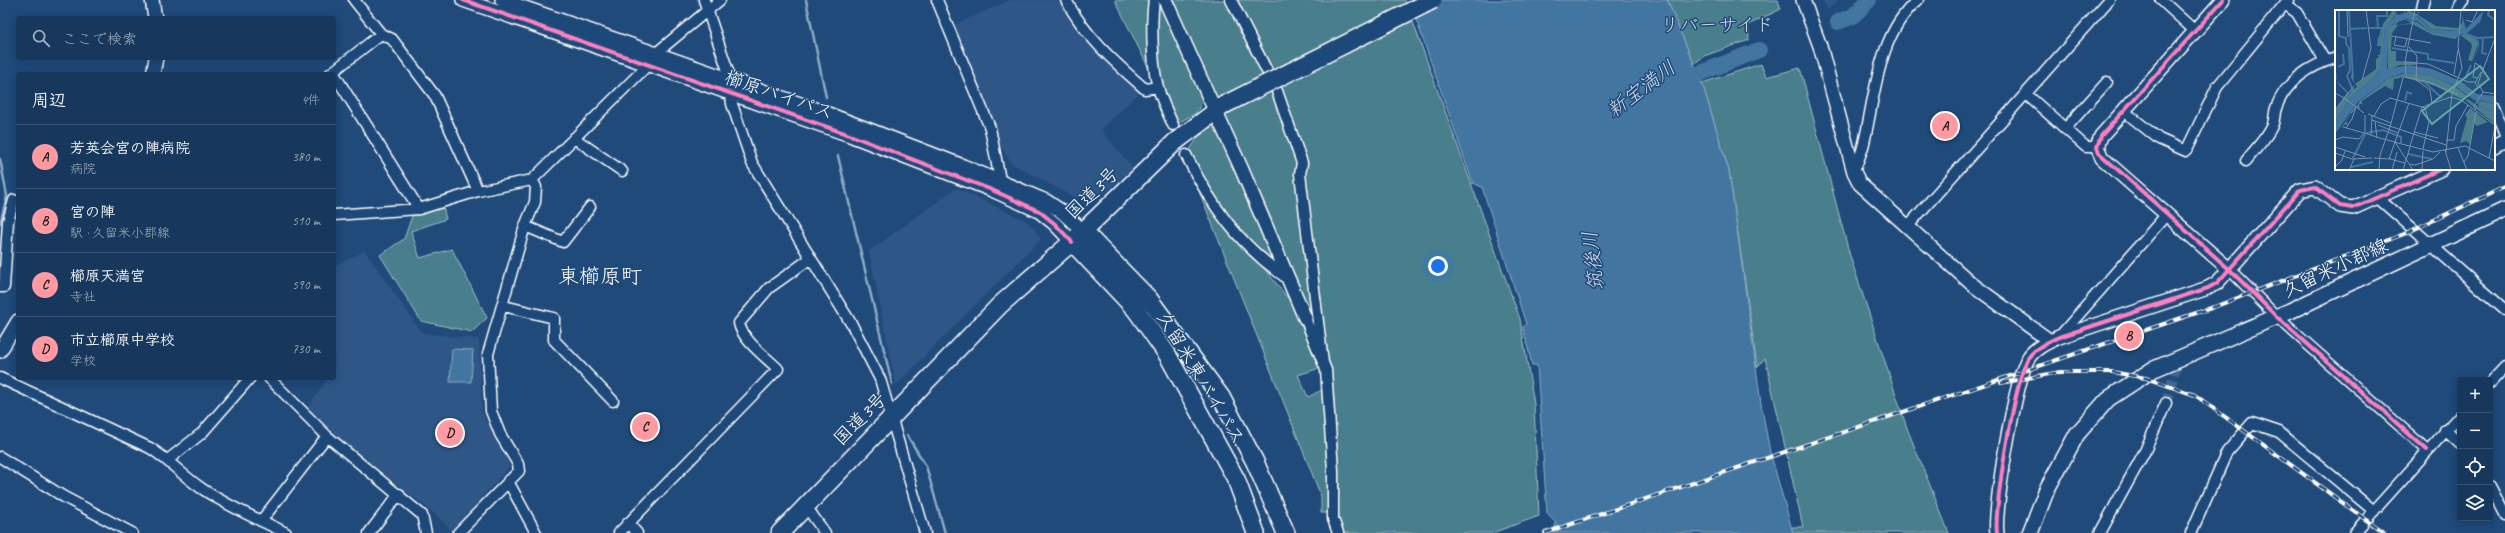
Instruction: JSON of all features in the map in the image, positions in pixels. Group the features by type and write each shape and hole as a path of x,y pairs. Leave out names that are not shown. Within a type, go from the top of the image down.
{"highway":[{"name":"国道3号","path":"780,533 805,505 892,418 1000,305 1078,236 1175,142 1219,108 1433,0"},
{"name":"久留米東バイパス","path":"1078,236 1136,310 1167,354 1236,479 1256,533"},
{"name":"久留米東バイパス","path":"1078,236 1149,299 1221,397 1255,462 1286,533"}],"main road":[{"name":"久留米小郡線","path":"2030,533 2047,489 2077,434 2108,399 2152,370 2277,317 2505,210"}],"street":[{"path":"152,0 156,16"},
{"path":"354,0 381,34 392,39 435,96 478,191"},
{"name":"櫛原バイパス","path":"462,0 652,59 1000,180 1046,201 1061,211 1078,236"},
{"path":"336,215 419,209 478,191 532,180 705,4 720,0"},
{"path":"937,0 990,128 1000,180"},
{"path":"1066,0 1077,20 1110,59 1145,88 1158,87"},
{"path":"1154,0 1152,14 1158,87 1173,125"},
{"path":"1165,0 1219,108 1242,170 1323,363"},
{"path":"1232,0 1277,91 1302,163 1300,174 1323,363 1330,398 1333,470 1333,519 1338,533"},
{"path":"1802,0 1820,46 1854,172 1860,184 1972,285 2055,339"},
{"path":"1854,172 1864,145 1878,66 1900,22 1918,0"},
{"path":"1908,226 2109,0"},
{"path":"2161,0 2196,30"},
{"path":"2222,0 2100,136 2097,147 2102,158 2230,270 2277,317 2427,450"},
{"path":"2421,10 2424,0"},
{"path":"2458,10 2464,0"},
{"name":"櫛原バイパス","path":"507,1 652,59"},
{"path":"2124,111 2158,139 2186,151 2217,87 2287,2 2297,13 2326,61"},
{"path":"705,4 730,86 732,104 752,163 812,258 880,379 925,533"},
{"path":"333,72 381,34"},
{"path":"2246,161 2272,126 2276,108 2283,93 2302,73 2335,58"},
{"path":"153,72 156,60"},
{"path":"336,79 419,209"},
{"path":"2065,129 2107,82"},
{"path":"2026,94 2086,148 2097,147"},
{"path":"2495,109 2505,134"},
{"name":"櫛原バイパス","path":"849,128 1023,203 1055,224 1078,236"},
{"path":"574,138 622,172"},
{"path":"2495,145 2505,140"},
{"path":"1186,155 1204,192 1220,216 1257,256 1288,279"},
{"path":"1997,533 2002,465 2018,390 2028,358 2037,348 2055,339 2208,288 2217,283 2300,190 2307,187 2315,187 2346,208 2378,198 2439,170"},
{"path":"458,533 519,471 518,464 500,434 491,410 488,354 504,306 525,226 536,202 536,187 532,180"},
{"path":"2378,198 2505,310"},
{"path":"0,287 4,287 8,221 14,200"},
{"path":"525,226 563,242 590,207"},
{"path":"2055,339 2166,214"},
{"path":"619,533 778,369 747,337 740,328 739,323 769,288 812,258"},
{"path":"504,306 554,318 554,340 613,401"},
{"path":"0,351 16,324"},
{"path":"2493,379 2505,366"},
{"path":"0,378 150,448 169,459 212,496 232,508 286,533"},
{"path":"169,459 202,433 248,380"},
{"path":"271,380 327,436 399,494 422,516 426,533"},
{"path":"2100,533 2145,451 2166,404"},
{"path":"2354,533 2457,418"},
{"path":"2191,533 2227,452 2252,424 2279,432 2374,511"},
{"path":"2445,430 2457,441"},
{"path":"261,521 327,436"},
{"path":"0,457 64,497 132,533"},
{"path":"508,481 536,533"},
{"path":"2493,492 2505,515"},
{"path":"369,533 399,494"},
{"path":"805,505 825,533"},
{"path":"628,522 638,533"}],"shaded area":[{"path":"1010,0 1063,0 1142,90 1101,130 1133,168 1100,197 1073,197 1011,163 991,130 952,26"},
{"path":"1822,0 1839,0 1828,10"},
{"path":"956,188 1029,222 1041,239 896,385 869,251"},
{"path":"365,251 422,333 479,339 482,412 510,466 452,531 435,514 353,450 307,409 327,380 336,380 336,265"}],"green space":[{"path":"1115,0 1149,0 1152,75"},
{"path":"1167,0 1405,0 1520,319 1534,404 1539,516 1492,533 1343,533 1337,519 1329,370"},
{"name":"リバーサイド","path":"1667,0 1778,0 1781,9 1748,25 1749,40 1704,56 1694,64"},
{"path":"1161,2 1204,99 1196,113 1178,123 1165,93 1158,65 1156,36 1157,4"},
{"path":"1761,64 1766,77 1800,68 1850,256 1907,428 1949,533 1793,533 1791,527 1803,527 1765,358 1757,367 1729,171 1702,83"},
{"path":"1212,127 1218,131 1276,264 1240,233 1198,174 1189,151 1198,137"},
{"path":"1199,191 1232,235 1263,267 1292,303 1320,368 1298,375 1308,397 1326,388 1331,510 1328,513 1321,513 1321,496"},
{"path":"443,207 446,219 411,231 420,258 452,249 487,318 472,332 421,321 380,255 404,239 412,216"}],"water":[{"name":"筑後川","path":"1412,0 1667,0 1702,83 1729,171 1761,404 1770,452 1793,533 1553,533 1556,523 1547,514 1537,365 1532,365 1523,327 1526,324 1482,187 1473,183 1416,19"},
{"path":"452,349 473,350 471,382 450,382"}],"waterway":[{"path":"806,0 826,97"},
{"name":"新宝満川","path":"1838,22 1853,16 1869,0"},
{"name":"新宝満川","path":"1678,82 1759,50"},
{"path":"838,156 892,384"},
{"path":"0,159 7,196 0,223"},
{"path":"907,435 926,466 945,533"}],"tunnel":[{"path":"1173,125 1186,155"},
{"path":"2166,403 2178,360"}],"railway":[{"path":"1545,533 2214,307 2404,234 2505,187"},
{"path":"2001,383 2060,372 2112,372 2146,378 2195,395 2384,533"}],"cycle path":[{"path":"463,0 847,134 992,190 1039,211 1055,224 1072,242"},
{"path":"2223,0 2101,136 2097,147 2099,153 2230,270 2277,317 2427,450"},
{"path":"1997,533 1998,499 2012,414 2024,369 2029,357 2035,350 2059,337 2208,288 2217,283 2300,190 2315,187 2340,206 2353,208 2439,170"}],"place":[{"name":"芳英会宮の陣病院","path":"1945,126"},
{"name":"宮の陣","path":"2129,336"},
{"name":"櫛原天満宮","path":"645,427"},
{"name":"市立櫛原中学校","path":"450,433"}],"district":[{"name":"東櫛原町","path":"600,276"}]}
